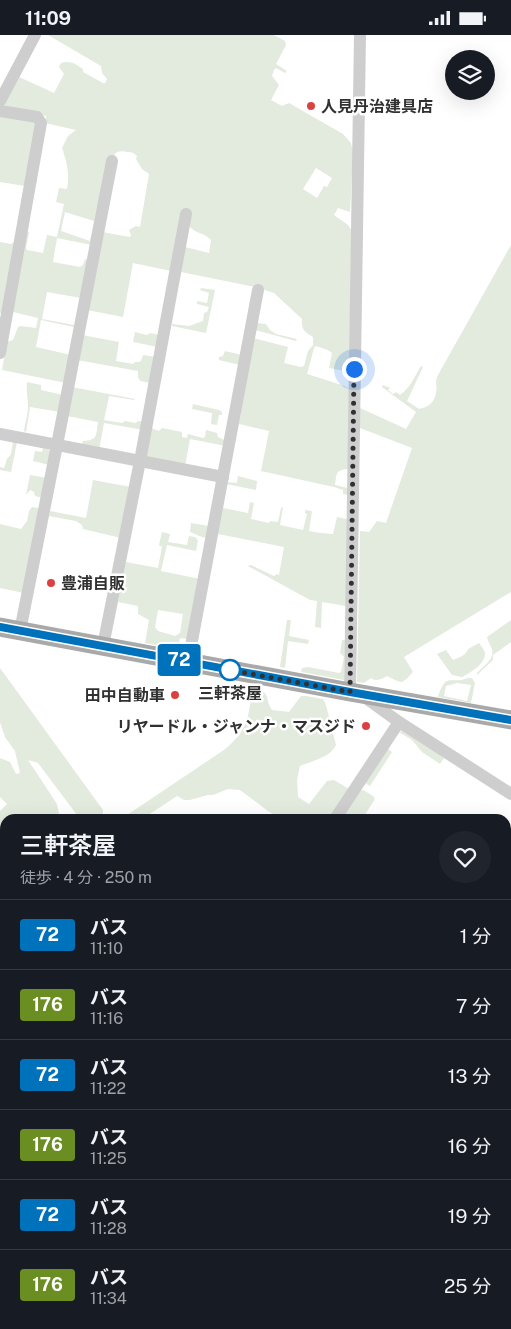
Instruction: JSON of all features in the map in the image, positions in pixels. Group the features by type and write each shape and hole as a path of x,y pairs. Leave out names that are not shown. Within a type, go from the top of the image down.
{"main road":[{"path":"0,627 354,693 511,720"}],"street":[{"path":"0,101 35,35"},
{"path":"360,35 354,693 511,794"},
{"path":"0,111 37,117 40,123 0,353"},
{"path":"20,631 58,445 112,161"},
{"path":"103,646 186,215"},
{"path":"188,662 258,290"},
{"path":"0,434 223,477"},
{"path":"338,814 398,722"}],"shaded area":[{"path":"48,35 274,35 285,41 286,45 276,64 287,71 285,73 276,68 274,70 272,76 279,85 271,100 282,106 289,103 343,134 351,143 353,152 350,212 338,208 334,215 348,225 352,231 350,372 329,368 332,353 316,346 307,374 345,386 350,390 348,469 339,472 335,485 348,488 348,495 343,494 343,490 334,487 261,471 269,431 239,424 253,338 288,347 284,363 301,367 304,366 308,351 313,345 313,337 304,330 302,319 274,293 255,287 181,272 185,247 209,253 211,240 209,238 189,226 171,271 133,263 123,317 87,310 102,232 130,237 129,230 136,226 140,227 149,174 142,169 136,159 137,156 133,153 119,152 109,162 92,245 57,238 53,262 80,267 85,259 88,260 81,298 47,292 42,319 74,325 74,327 41,320 36,347 71,355 66,383 2,370 7,342 13,340 18,327 36,328 38,318 13,312 24,230 29,232 27,250 43,253 47,235 57,237 64,204 56,202 59,188 67,189 68,178 67,163 62,148 68,136 76,130 45,123 46,116 4,107 2,102 17,76 54,93 64,74 59,67 61,63 70,62 75,64 83,69 83,72 105,83 107,79 102,73 101,66","holes":["316,168 332,178 327,187 324,186 317,198 303,189","65,212 94,221 90,241 61,231"]},
{"path":"0,115 33,121 36,128 25,186 0,182"},
{"path":"0,242 11,244 14,242 3,314 0,313"},
{"path":"511,245 511,592 404,657 413,672 404,681 399,682 387,676 377,680 371,678 364,683 357,682 360,531 369,532 377,521 386,523 412,448 360,428 360,408 406,429 416,412 382,387 383,385 390,388 388,390 393,394 396,392 400,395 421,366 423,367 407,401 419,409 431,403 435,396 438,375"},
{"path":"201,288 215,290 206,333 172,326 172,324 189,326 203,321 204,313 207,312 209,307 197,304 197,301 207,303 209,293 200,290"},
{"path":"256,323 266,324 276,334 297,339 296,341 255,330"},
{"path":"135,332 147,335 150,333 160,335 158,347 133,342"},
{"path":"82,335 119,342 116,361 133,364 141,361 143,355 156,357 151,383 140,381 138,371 77,360"},
{"path":"225,351 242,355 240,365 219,360 219,357 223,356"},
{"path":"27,382 41,385 41,390 63,395 60,412 30,407 26,432 24,431 28,410"},
{"path":"72,387 135,399 109,396 104,420 122,423 125,421 144,422 143,430 104,423 99,450 81,446 83,441 94,438 98,422 67,416"},
{"path":"193,404 222,412 222,415 219,415 217,425 211,424 212,413 192,409"},
{"path":"151,428 159,431 162,428 182,432 182,437 187,438 188,434 203,438 205,437 206,430 217,433 218,437 224,440 226,446 190,439 185,466 145,458"},
{"path":"13,441 17,442 11,472 0,470 0,467 4,468 11,454"},
{"path":"43,448 51,453 49,465 33,461 35,451 42,452"},
{"path":"30,475 47,478 43,498 35,496 34,492 30,490 26,495"},
{"path":"238,476 257,481 256,490 226,484 227,482 237,483"},
{"path":"93,480 131,487 121,538 83,529 82,525 76,521 49,516 50,511 86,518"},
{"path":"250,502 254,503 251,519 269,523 270,521 278,522 281,508 283,507 280,525 303,530 307,514 305,510 312,511 309,531 320,533 333,534 337,517 347,519 346,606 322,602 321,628 315,627 317,601 310,600 248,566 251,565 274,576 279,575 284,547 218,534 223,508 248,513"},
{"path":"32,507 40,510 24,593 0,588 0,524 21,529 27,521"},
{"path":"191,523 209,526 207,538 190,532"},
{"path":"162,532 170,534 168,542 187,545 189,536 195,537 198,540 196,551 167,545 161,571 200,579 187,639 180,638 178,649 145,643 149,620 138,614 138,606 118,602 126,562 158,568 162,547 159,545","holes":["158,610 183,614 180,633 175,636 158,631 155,627"]},
{"path":"287,620 291,620 289,636 309,640 308,644 288,641 285,668 280,667"},
{"path":"511,620 511,642 493,655 493,660 477,675 493,653 487,637"},
{"path":"342,640 345,640 344,680 301,672 302,668 308,667 341,672 344,657 340,653"},
{"path":"479,643 485,654 483,661 462,677 452,675 437,654 446,650 453,660 464,655 468,649"},
{"path":"0,668 103,810 103,813 76,814 38,763 28,760 57,804 59,814 0,814 0,811 7,804 0,797 0,758 10,762 16,774 20,773 15,751 5,737 0,722"},
{"path":"472,678 475,683 471,703 438,697 446,681","holes":["457,683 471,685 467,701 444,696 446,686"]},
{"path":"255,689 264,692 272,710 289,712 301,696 323,699 336,745 326,756 300,766 297,780 298,797 309,804 327,781 334,780 349,789 335,814 273,814 240,790 228,789 213,795 190,800 184,800 177,796 150,814 128,814 233,742 246,723"},
{"path":"402,731 444,758 440,764 422,752 412,740 399,732"},
{"path":"387,748 392,752 370,786 364,782"},
{"path":"363,790 375,799 365,814 342,814 358,791"}],"bus line":[{"name":"72","path":"0,627 511,720"}],"place":[{"name":"人見丹治建具店","path":"311,106"},
{"name":"豊浦自販","path":"51,583"},
{"name":"三軒茶屋","path":"230,670"},
{"name":"田中自動車","path":"175,695"},
{"name":"リヤードル・ジャンナ・マスジド","path":"366,726"}],"route":[{"path":"230,670 224,669 350,692 354,369"}]}
